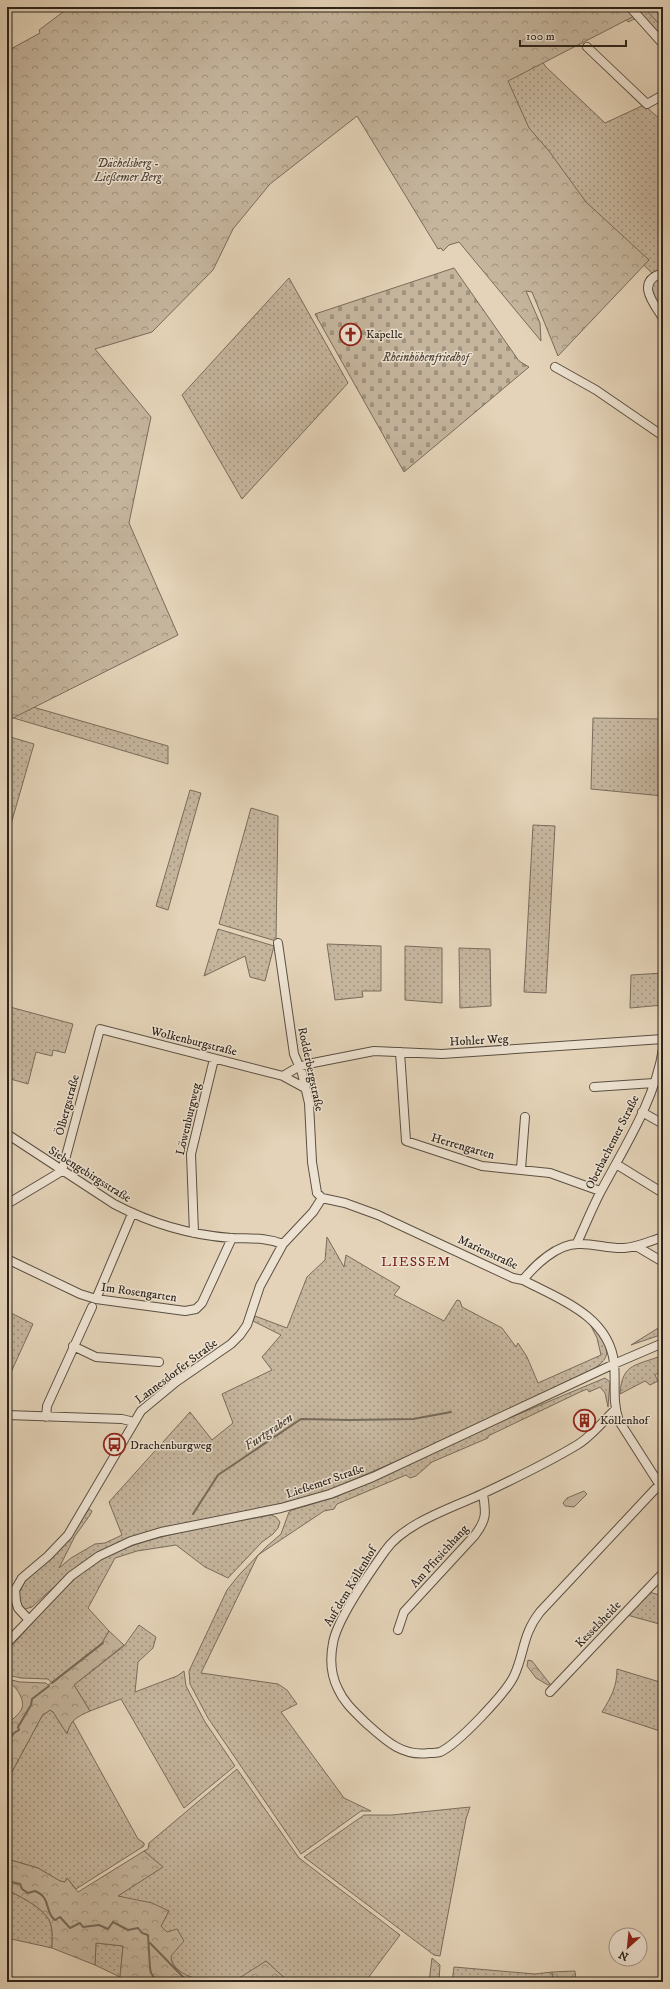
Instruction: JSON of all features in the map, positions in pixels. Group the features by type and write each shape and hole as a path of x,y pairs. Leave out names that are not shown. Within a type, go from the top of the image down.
{"street":[{"path":"630,7 663,44"},
{"path":"587,47 647,104 663,95"},
{"path":"663,273 655,275 649,283 648,294 663,318"},
{"path":"555,367 596,390 663,436"},
{"name":"Rodderbergstraße","path":"278,944 294,1054 309,1103 314,1183 317,1193 322,1198"},
{"name":"Wolkenburgstraße","path":"100,1029 283,1076 305,1088"},
{"name":"Ölbergstraße","path":"62,1171 100,1029"},
{"name":"Hohler Weg","path":"298,1067 342,1056 368,1052 456,1054 663,1039"},
{"name":"Oberbachemer Straße","path":"577,1244 600,1191 616,1164 642,1112 660,1068 663,1049"},
{"name":"Herrengarten","path":"400,1052 406,1141 482,1166 550,1173 600,1191"},
{"name":"Löwenburgweg","path":"194,1233 191,1154 214,1059"},
{"path":"283,1076 298,1067"},
{"path":"594,1087 654,1083"},
{"path":"642,1112 663,1124"},
{"path":"521,1169 525,1116"},
{"name":"Siebengebirgsstraße","path":"7,1134 62,1171 132,1214 172,1228 194,1233 232,1238 261,1238 283,1244"},
{"path":"616,1164 663,1193"},
{"path":"7,1204 62,1171"},
{"name":"Lannesdorfer Straße","path":"29,1620 18,1608 15,1590 22,1578 48,1556 68,1535 141,1411 176,1382 232,1344 240,1335 247,1325 260,1286 283,1244 305,1221 322,1198"},
{"name":"Marienstraße","path":"322,1198 345,1203 378,1215 513,1278 523,1280 531,1270 559,1249 577,1244 623,1248 636,1246 663,1237"},
{"path":"96,1299 132,1214"},
{"name":"Im Rosengarten","path":"7,1259 80,1294 96,1299 185,1311 196,1310 205,1297 232,1238"},
{"path":"636,1246 663,1262"},
{"path":"523,1280 581,1310 607,1338 614,1364 615,1410 619,1421 661,1487"},
{"path":"46,1417 47,1406 92,1307"},
{"name":"Ließemer Straße","path":"7,1644 71,1576 99,1556 131,1541 161,1532 281,1508 330,1494 373,1477 614,1364 663,1343"},
{"path":"73,1346 96,1357 159,1362"},
{"name":"Auf dem Köllenhof","path":"615,1410 580,1444 483,1494 412,1527 392,1542 360,1589 335,1633 332,1644 332,1668 334,1680 342,1696 353,1710 386,1741 399,1749 412,1754 440,1752 458,1740 509,1686 514,1676 528,1631 534,1620 661,1487"},
{"path":"7,1415 122,1419 134,1422"},
{"name":"Am Pfirsichhang","path":"398,1630 404,1612 476,1535 483,1524 486,1512 483,1494"},
{"name":"Kesselsheide","path":"550,1692 663,1573"}],"green space":[{"name":"Dächelsberg - Ließemer Berg","path":"60,7 663,7 663,28 646,10 508,81 529,128 549,151 586,202 649,260 558,356 532,292 526,291 540,323 541,341 459,242 449,245 443,251 441,248 438,249 357,116 270,184 233,229 213,270 152,332 95,349 151,417 129,523 178,635 7,721 7,51 40,33 39,30 63,12"},
{"path":"466,7 514,7 545,66 605,123 644,105 663,122 663,270 652,273 582,206 525,130"},
{"path":"615,7 663,7 663,38 643,15 628,22"},
{"name":"Rheinhöhenfriedhof","path":"454,268 519,361 529,367 404,472 315,314"},
{"path":"663,276 663,313 654,298 651,287 656,279"},
{"path":"289,278 348,383 242,499 182,395"},
{"path":"26,705 168,746 168,764 7,716"},
{"path":"593,718 663,719 663,796 591,789"},
{"path":"7,736 34,744 7,838"},
{"path":"190,790 201,793 168,910 156,906"},
{"path":"251,808 278,816 276,941 219,924"},
{"path":"533,825 555,826 546,993 524,992"},
{"path":"218,929 274,946 265,981 250,977 245,956 204,976"},
{"path":"327,944 381,946 381,991 362,991 363,997 335,1000"},
{"path":"405,946 442,948 442,1003 405,1000"},
{"path":"459,948 490,949 491,1006 460,1008"},
{"path":"663,973 663,1005 630,1008 631,975"},
{"path":"663,1005 663,1027 661,1029"},
{"path":"10,1007 73,1024 65,1053 53,1050 52,1056 36,1052 28,1084 7,1078 7,1017"},
{"path":"327,1237 344,1267 346,1255 400,1287 394,1295 444,1321 457,1300 460,1301 462,1307 502,1328 516,1347 518,1343 527,1357 538,1383 601,1355 597,1338 589,1322 599,1334 606,1346 607,1352 605,1358 593,1369 406,1457 332,1489 271,1507 131,1537 103,1551 78,1567 32,1607 25,1609 20,1603 19,1593 25,1581 70,1537 89,1509 92,1511 90,1515 75,1536 59,1568 71,1558 95,1544 105,1543 122,1535 109,1502 190,1412 212,1440 233,1423 222,1394 272,1370 262,1357 281,1335 253,1321 255,1316 287,1328 307,1277 325,1260"},
{"path":"7,1311 33,1324 7,1381"},
{"path":"663,1325 663,1334 631,1345"},
{"path":"663,1355 663,1370 655,1375 658,1381 650,1385 645,1381 620,1394 621,1384 628,1370 638,1364"},
{"path":"605,1378 610,1382 608,1407 605,1393 600,1387 589,1392 587,1389 488,1436 488,1438 432,1462 416,1476 410,1478 406,1475 337,1504 334,1509 324,1511 259,1554 281,1534 289,1512 292,1510 336,1497 514,1416"},
{"path":"584,1491 587,1494 574,1507 565,1506 563,1503 567,1498"},
{"path":"271,1515 276,1517 280,1522 278,1528 273,1534 262,1542 228,1578 205,1567 176,1545 137,1551 115,1558 88,1608 109,1631 102,1643 52,1683 48,1679 21,1678 7,1675 7,1651 65,1589 85,1570 103,1558 125,1549 174,1534"},
{"path":"258,1556 201,1673 278,1684 287,1690 297,1704 281,1712 344,1798 371,1811 361,1811 301,1854 208,1718 190,1684 189,1671 227,1590 239,1575"},
{"path":"649,1592 663,1596 663,1625 627,1615"},
{"path":"139,1625 156,1637 153,1648 138,1662 135,1692 177,1676 184,1671 186,1686 205,1722 235,1766 184,1808 121,1699 90,1711 74,1685 124,1646"},
{"path":"109,1631 124,1645 74,1685 90,1711 75,1719 70,1725 67,1734 53,1712 50,1710 42,1716 7,1781 7,1725 19,1712 23,1704 19,1692 7,1682 7,1679 20,1682 46,1683 48,1685 102,1643"},
{"path":"528,1660 532,1661 550,1684 548,1685 536,1678 527,1666"},
{"path":"617,1669 663,1683 663,1732 602,1712 613,1692"},
{"path":"50,1710 53,1712 67,1733 70,1723 73,1721 138,1839 144,1843 144,1846 76,1889 67,1878 65,1882 60,1881 38,1868 7,1859 7,1781 42,1716"},
{"path":"237,1769 299,1858 400,1935 365,1982 289,1982 266,1961 245,1976 232,1982 207,1982 189,1977 176,1967 170,1957 166,1934 161,1926 169,1911 118,1896 162,1867 144,1851 148,1849 149,1843"},
{"path":"470,1807 466,1819 440,1956 434,1955 304,1857 364,1815 392,1815"},
{"path":"144,1851 163,1867 118,1896 152,1903 169,1911 161,1926 167,1932 177,1929 184,1941 171,1956 172,1962 175,1967 186,1975 210,1982 129,1982 120,1977 123,1946 96,1943 95,1965 52,1948 52,1928 49,1919 33,1904 7,1890 7,1859 38,1868 60,1881 65,1882 67,1878 78,1892"},
{"path":"7,1890 33,1904 49,1919 52,1928 52,1948 7,1938"},
{"path":"96,1943 123,1946 120,1977 95,1965"},
{"path":"432,1958 440,1965 439,1981 452,1982 429,1982"},
{"path":"266,1961 289,1982 233,1982"},
{"path":"454,1967 535,1974 552,1972 553,1982 452,1982"},
{"path":"575,1971 576,1982 553,1982 552,1972"}],"waterway":[{"name":"Furtgraben","path":"193,1514 218,1475 301,1419 413,1419 451,1412"},
{"name":"Furtgraben","path":"52,1683 103,1643"},
{"name":"Furtgraben","path":"7,1743 14,1733 19,1730 18,1727 31,1705 32,1699 49,1686"},
{"path":"7,1881 20,1884 22,1889 28,1893 35,1891 40,1894 44,1897 52,1917 55,1920 60,1917 70,1928 80,1923 83,1927 99,1925 108,1929 113,1922 128,1930 138,1928 142,1933 148,1935 150,1968 151,1973 157,1982"},
{"path":"150,1943 184,1978 201,1982"}],"place":[{"name":"Kapelle","path":"351,334"},
{"name":"Köllenhof","path":"584,1420"},
{"name":"Drachenburgweg","path":"115,1445"}],"district":[{"name":"LIESSEM","path":"416,1261"}]}
